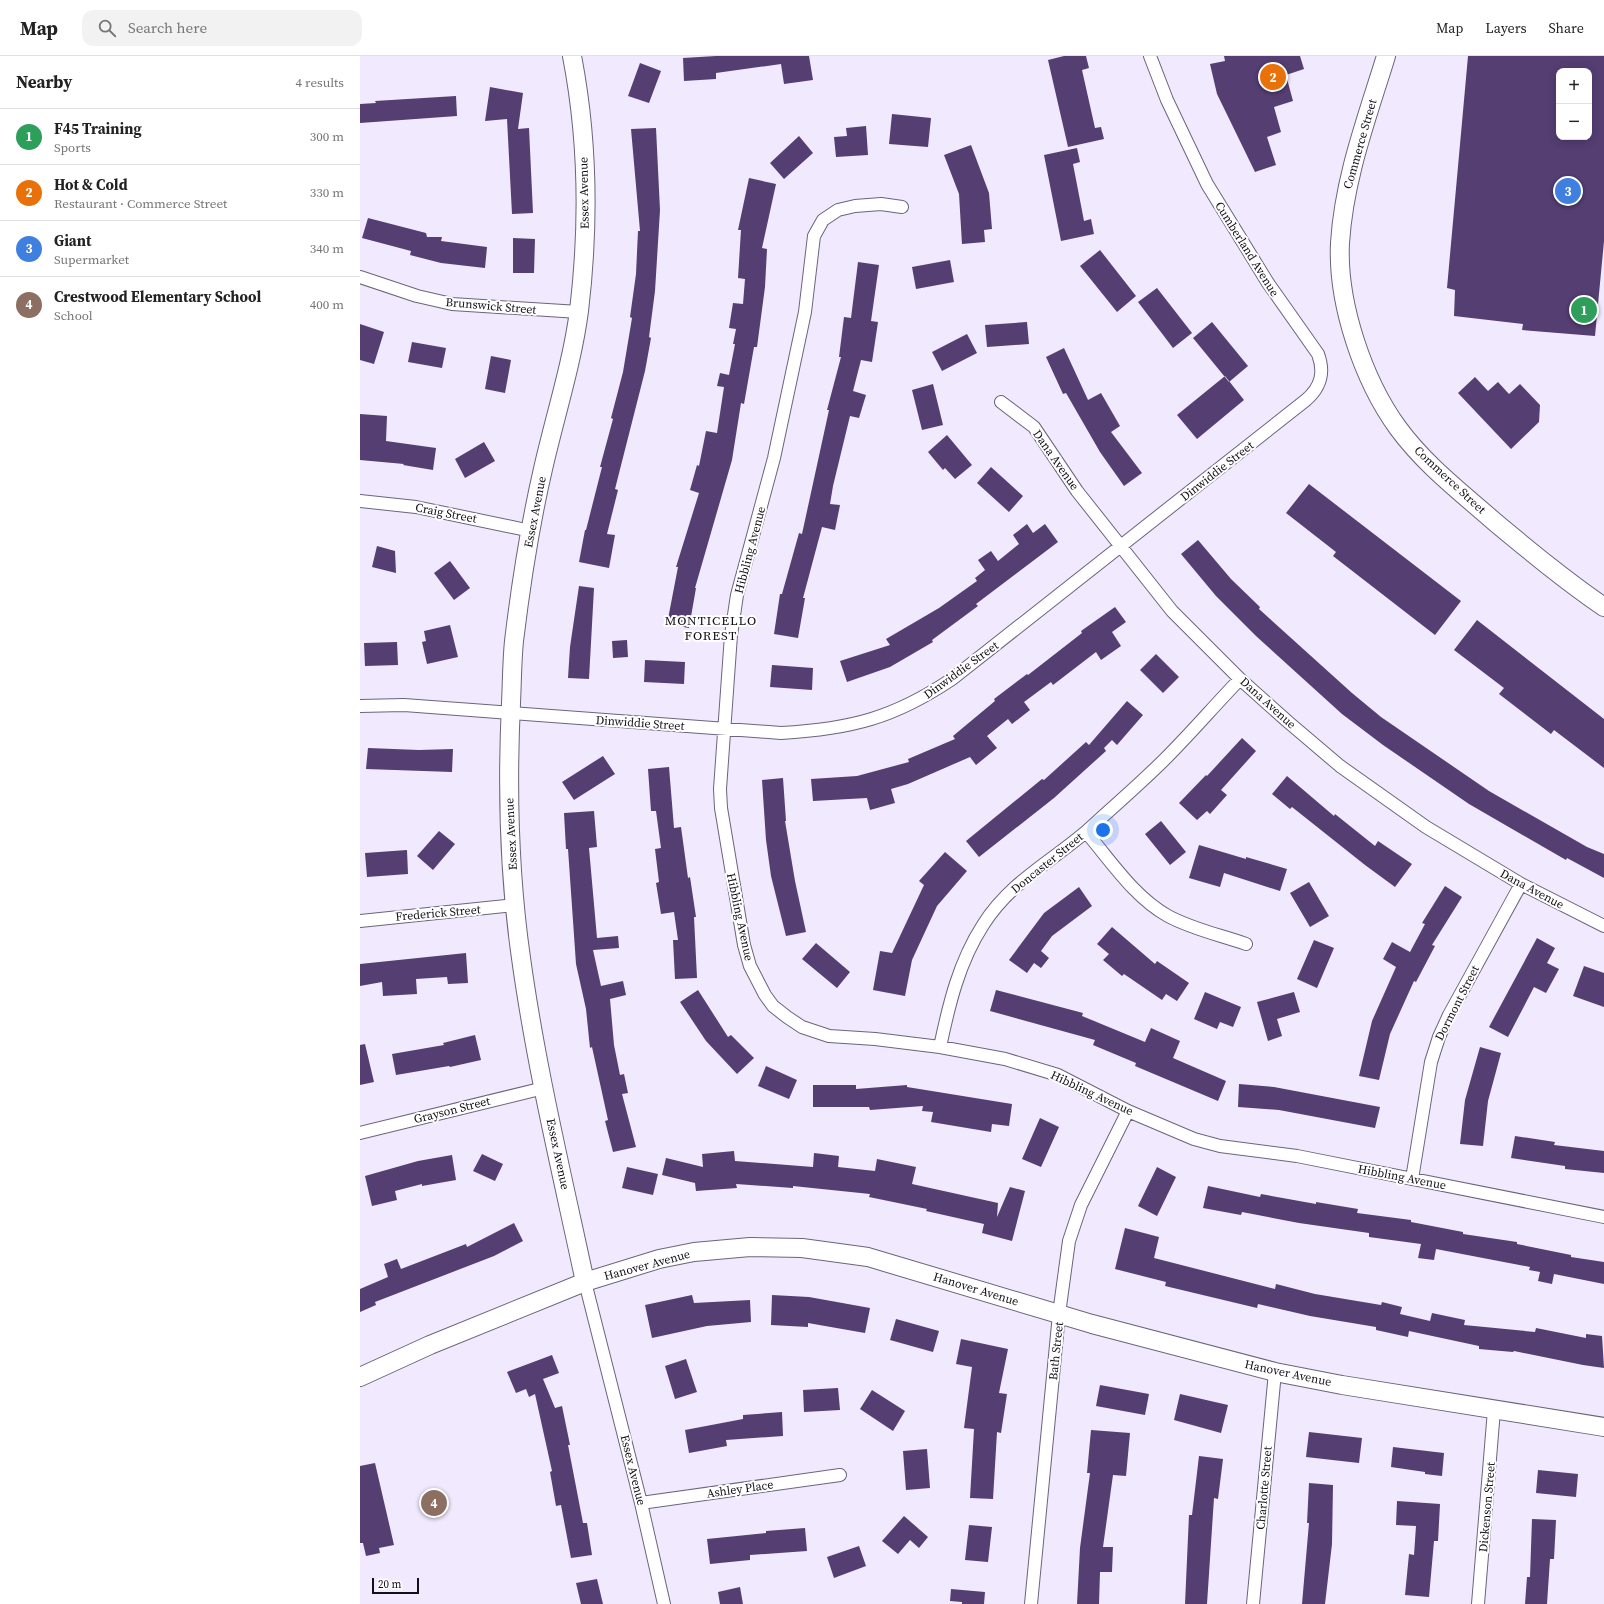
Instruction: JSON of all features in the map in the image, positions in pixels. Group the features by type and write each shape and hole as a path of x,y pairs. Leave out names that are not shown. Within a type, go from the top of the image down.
{"street":[{"name":"Essex Avenue","path":"572,56 583,137 585,204 579,312 531,531 514,643 509,792 515,905 521,959 544,1088 585,1282 641,1503 664,1604"},
{"name":"Cumberland Avenue","path":"1150,56 1167,100 1207,184 1268,283 1318,354 1322,365 1322,376 1315,393 1277,423"},
{"name":"Commerce Street","path":"1386,56 1353,162 1344,202 1340,245 1347,314 1361,360 1388,413 1398,428 1444,478 1528,549 1604,607"},
{"name":"Hibbling Avenue","path":"902,207 881,204 855,206 838,210 823,220 814,236 805,312 779,435 765,494 743,568 737,595 731,635 720,789 724,832 744,945 755,978 765,995 786,1017 817,1033 852,1039 875,1039 940,1046 1005,1059 1058,1075 1128,1111 1194,1139 1220,1146 1297,1156 1604,1217"},
{"name":"Brunswick Street","path":"360,277 417,296 452,304 579,312"},
{"name":"Dana Avenue","path":"1001,402 1034,427 1077,491 1172,611 1240,679 1340,766 1382,798 1426,827 1521,884 1604,926"},
{"name":"Dinwiddie Street","path":"360,706 404,705 724,730 781,733 822,731 870,721 908,706 952,679 1277,423"},
{"name":"Craig Street","path":"360,501 416,507 531,531"},
{"name":"Doncaster Street","path":"940,1046 956,980 967,952 983,924 1000,902 1019,883 1086,832 1165,759 1240,679"},
{"path":"1086,832 1132,887 1154,907 1180,922 1246,944"},
{"name":"Dormont Street","path":"1412,1179 1431,1062 1439,1037 1449,1015 1521,884"},
{"name":"Frederick Street","path":"360,921 515,905"},
{"name":"Grayson Street","path":"360,1133 544,1088"},
{"name":"Bath Street","path":"1031,1604 1065,1265 1073,1225 1081,1205 1128,1111"},
{"name":"Hanover Avenue","path":"360,1377 430,1345 585,1282 659,1259 694,1252 750,1247 802,1248 868,1257 1060,1314 1184,1349 1275,1372 1494,1410 1604,1427"},
{"name":"Charlotte Street","path":"1253,1604 1275,1372"},
{"name":"Dickenson Street","path":"1478,1604 1494,1410"},
{"name":"Ashley Place","path":"641,1503 840,1475"}],"building":[{"path":"716,56 809,56 813,80 784,84 781,64 716,73 716,79 684,81 683,58"},
{"path":"1064,56 1086,56 1089,68 1082,70 1095,128 1101,127 1104,139 1068,147 1048,60"},
{"path":"1224,56 1300,56 1304,69 1286,75 1293,101 1274,107 1281,132 1267,137 1276,165 1255,172 1217,94 1210,64 1225,61"},
{"path":"1468,56 1604,56 1604,241 1595,336 1522,330 1523,324 1454,316 1455,290 1447,288"},
{"path":"640,63 661,71 649,103 628,96"},
{"path":"490,87 523,93 518,129 529,128 533,213 512,214 507,119 485,121"},
{"path":"456,96 457,116 360,123 360,104 376,103 375,101"},
{"path":"892,114 931,118 928,147 889,144"},
{"path":"866,126 868,155 836,157 834,137 847,136 846,128"},
{"path":"656,128 660,210 655,291 649,337 651,338 645,371 615,489 618,490 607,534 615,535 609,568 579,562 585,530 613,419 611,418 623,372 632,318 630,317 636,274 638,231 640,231 631,129"},
{"path":"799,136 813,153 784,179 770,163"},
{"path":"971,145 989,193 992,229 984,230 985,242 962,244 959,194 944,155"},
{"path":"1077,148 1080,162 1073,164 1084,221 1091,219 1094,234 1061,241 1044,155"},
{"path":"749,178 776,184 762,248 767,249 765,287 757,347 754,347 744,404 741,403 732,460 695,588 689,628 667,624 678,567 676,567 699,493 690,490 697,465 699,466 706,431 717,433 724,387 717,386 720,373 729,375 735,344 733,344 736,329 729,328 733,303 743,304 745,279 738,278 741,230 738,230"},
{"path":"368,218 426,233 427,237 442,237 441,241 487,247 485,268 441,263 410,255 411,251 362,238"},
{"path":"513,238 535,239 534,273 513,273"},
{"path":"1100,250 1136,296 1117,312 1080,266"},
{"path":"950,260 954,282 916,289 912,267"},
{"path":"858,262 879,265 871,321 878,322 872,362 861,360 853,391 866,395 859,418 850,416 830,504 840,505 835,530 822,527 803,598 805,598 798,638 774,634 780,594 782,594 799,533 802,534 829,410 827,410 841,357 839,357 844,317 851,318"},
{"path":"1157,288 1192,333 1173,348 1138,302"},
{"path":"1027,322 1029,344 987,347 985,325"},
{"path":"1212,322 1248,366 1229,382 1193,338"},
{"path":"360,324 384,332 374,364 360,360"},
{"path":"967,334 977,353 942,371 932,352"},
{"path":"412,342 446,348 442,368 408,362"},
{"path":"1064,348 1088,400 1101,393 1120,426 1111,432 1142,473 1124,486 1100,452 1066,393 1063,394 1046,357"},
{"path":"491,356 511,360 505,393 485,389"},
{"path":"1225,376 1244,400 1197,439 1177,415"},
{"path":"1475,377 1488,391 1498,382 1509,394 1520,384 1540,405 1539,422 1511,449 1458,393"},
{"path":"933,384 943,425 922,430 912,390"},
{"path":"360,414 387,416 386,441 436,448 433,470 403,465 404,464 360,460"},
{"path":"947,435 972,465 955,479 945,468 943,470 928,452"},
{"path":"484,442 495,461 465,478 455,459"},
{"path":"991,467 1023,496 1009,512 977,483"},
{"path":"1309,484 1461,601 1435,635 1333,556 1336,552 1286,513"},
{"path":"1027,524 1033,533 1045,524 1058,542 976,604 978,606 932,640 933,642 890,667 847,682 840,661 890,645 886,639 939,608 977,581 975,578 985,570 978,560 991,551 998,561 1019,544 1013,535"},
{"path":"1198,540 1231,579 1260,607 1259,609 1352,693 1381,717 1489,791 1587,847 1604,854 1604,878 1567,858 1566,860 1469,804 1383,745 1342,714 1256,636 1216,596 1181,554"},
{"path":"377,546 395,551 396,573 372,567"},
{"path":"450,561 470,588 454,600 434,573"},
{"path":"579,586 594,588 589,679 568,678 570,647"},
{"path":"1115,607 1126,622 1112,632 1121,646 1101,660 1096,652 1053,685 1051,682 1024,702 1030,710 1012,724 1008,719 987,736 997,748 976,765 970,757 908,784 891,789 895,803 870,810 867,798 813,801 811,779 857,776 909,762 908,759 955,739 953,736 995,701 994,699 1027,674 1028,675 1082,633 1081,631"},
{"path":"1477,620 1604,719 1604,768 1554,730 1551,734 1499,694 1504,688 1454,650"},
{"path":"450,625 458,657 427,664 422,642 426,641 424,631"},
{"path":"627,640 628,657 613,658 612,641"},
{"path":"397,642 398,665 365,666 364,643"},
{"path":"1156,654 1179,677 1163,693 1140,670"},
{"path":"645,660 685,662 684,684 644,682"},
{"path":"772,665 813,668 812,690 770,687"},
{"path":"1127,701 1143,715 1117,745 1112,740 1104,748 1106,751 1054,798 979,857 966,841 1042,779 1044,780 1086,742 1089,745"},
{"path":"1242,738 1256,751 1221,790 1227,795 1210,814 1207,811 1197,820 1179,803 1206,775 1207,776"},
{"path":"368,748 419,750 453,749 452,772 366,769"},
{"path":"603,756 615,774 574,800 562,782"},
{"path":"669,767 674,828 681,827 688,878 690,877 696,917 694,917 697,978 675,979 673,940 678,940 674,912 661,914 656,883 659,882 655,849 661,848 656,811 651,811 648,769"},
{"path":"1287,776 1334,816 1335,814 1375,846 1378,841 1412,864 1395,887 1292,807 1290,809 1272,794"},
{"path":"783,778 785,821 795,881 806,932 786,936 771,876 766,840 762,780"},
{"path":"594,811 597,847 589,848 597,938 618,936 619,948 593,950 601,986 623,981 626,995 610,999 614,1045 620,1075 624,1074 628,1093 622,1094 636,1147 613,1152 605,1121 608,1120 592,1047 590,1048 586,1009 576,964 568,849 566,849 564,813"},
{"path":"1161,821 1186,852 1170,865 1145,834"},
{"path":"439,831 455,844 433,870 417,856"},
{"path":"1199,845 1287,869 1280,891 1224,873 1220,887 1189,878"},
{"path":"407,850 408,874 367,877 365,853"},
{"path":"945,852 967,871 937,906 912,960 905,996 873,990 880,951 892,953 924,885 919,881"},
{"path":"1309,882 1329,916 1310,927 1290,893"},
{"path":"1445,886 1462,897 1432,945 1435,946 1416,982 1414,981 1390,1034 1379,1080 1359,1076 1372,1021 1396,967 1383,959 1392,942 1410,952 1425,924 1422,923"},
{"path":"1079,887 1092,906 1052,936 1041,951 1049,958 1041,968 1034,963 1027,973 1009,960 1044,913"},
{"path":"1112,927 1155,964 1157,961 1189,983 1177,1001 1166,994 1162,1000 1124,974 1122,976 1103,960 1109,954 1097,944"},
{"path":"1537,938 1555,948 1547,963 1559,969 1546,993 1534,987 1508,1037 1489,1027"},
{"path":"1314,940 1334,948 1317,988 1297,979"},
{"path":"816,943 850,972 837,988 802,959"},
{"path":"466,953 468,983 448,984 447,977 416,979 417,994 383,996 382,982 360,986 360,964"},
{"path":"1584,966 1604,973 1604,1007 1573,996"},
{"path":"698,990 728,1037 731,1035 754,1058 737,1074 706,1041 680,1002"},
{"path":"996,990 1083,1013 1082,1016 1145,1042 1151,1028 1180,1041 1173,1058 1226,1081 1218,1101 1135,1066 1136,1063 1093,1045 1095,1040 990,1011"},
{"path":"1205,992 1241,1007 1233,1027 1220,1022 1217,1029 1194,1019"},
{"path":"1294,992 1300,1012 1277,1019 1282,1036 1268,1041 1257,1002"},
{"path":"475,1035 481,1060 450,1067 396,1075 392,1054 444,1045 443,1043"},
{"path":"365,1044 374,1082 360,1085 360,1045"},
{"path":"1480,1047 1501,1053 1488,1101 1483,1146 1460,1144 1465,1100"},
{"path":"766,1066 797,1080 789,1099 758,1086"},
{"path":"1239,1084 1274,1087 1380,1107 1375,1128 1279,1110 1238,1107"},
{"path":"813,1085 856,1085 856,1089 907,1085 907,1087 1012,1104 1009,1126 992,1124 991,1132 931,1122 933,1112 922,1111 923,1106 870,1110 869,1107 813,1107"},
{"path":"1040,1118 1059,1127 1041,1167 1022,1159"},
{"path":"1515,1136 1555,1142 1554,1145 1604,1151 1604,1173 1565,1169 1565,1166 1511,1158"},
{"path":"734,1151 735,1161 813,1167 814,1153 839,1156 838,1167 875,1171 877,1159 916,1167 912,1184 998,1203 997,1217 1010,1187 1025,1191 1012,1241 982,1233 984,1224 926,1211 927,1209 869,1197 870,1194 793,1186 793,1188 736,1184 737,1188 696,1191 695,1183 662,1175 666,1158 703,1167 702,1154"},
{"path":"482,1154 503,1164 495,1181 473,1171"},
{"path":"452,1155 456,1180 422,1186 422,1184 395,1191 397,1200 372,1206 365,1176 418,1161"},
{"path":"627,1167 658,1174 653,1195 622,1188"},
{"path":"1157,1167 1176,1177 1157,1216 1138,1206"},
{"path":"1208,1186 1260,1197 1261,1194 1316,1204 1316,1202 1358,1209 1357,1213 1411,1220 1411,1222 1463,1232 1463,1234 1517,1242 1517,1244 1571,1255 1571,1257 1604,1262 1604,1284 1554,1274 1552,1284 1538,1281 1540,1272 1529,1270 1530,1267 1436,1249 1434,1260 1418,1258 1421,1244 1369,1237 1369,1233 1299,1223 1242,1212 1241,1215 1203,1208"},
{"path":"514,1223 523,1241 494,1256 375,1302 376,1305 360,1312 360,1289 388,1277 384,1264 397,1259 401,1269 466,1244 467,1247"},
{"path":"1125,1228 1159,1237 1154,1258 1275,1289 1276,1284 1315,1294 1381,1305 1382,1302 1402,1307 1400,1314 1430,1321 1432,1313 1465,1320 1464,1325 1535,1332 1536,1328 1586,1338 1586,1334 1602,1336 1604,1368 1514,1351 1479,1349 1479,1346 1409,1331 1408,1337 1376,1330 1376,1327 1310,1316 1258,1304 1257,1308 1165,1286 1166,1282 1115,1269"},
{"path":"692,1295 694,1303 750,1300 751,1322 707,1326 652,1338 645,1305"},
{"path":"772,1295 809,1297 870,1308 865,1333 808,1323 808,1327 771,1325"},
{"path":"896,1319 939,1331 933,1352 890,1340"},
{"path":"961,1339 1008,1349 999,1393 1007,1394 1001,1433 997,1432 993,1499 970,1498 974,1429 964,1428 972,1367 956,1364"},
{"path":"552,1355 559,1373 543,1379 555,1408 562,1406 583,1523 587,1523 592,1555 571,1558 561,1505 556,1506 550,1472 552,1471 535,1394 529,1397 526,1389 516,1393 507,1372"},
{"path":"686,1359 697,1392 675,1399 665,1366"},
{"path":"1100,1385 1149,1394 1145,1415 1096,1406"},
{"path":"838,1388 840,1410 804,1412 803,1390"},
{"path":"872,1390 905,1411 893,1431 860,1409"},
{"path":"1180,1394 1228,1405 1221,1433 1174,1420"},
{"path":"782,1412 783,1436 726,1440 727,1446 689,1453 685,1430 743,1419 743,1415"},
{"path":"1091,1430 1130,1433 1126,1476 1113,1475 1103,1547 1113,1547 1112,1572 1100,1572 1099,1604 1077,1604 1080,1548 1090,1473 1087,1473"},
{"path":"1309,1432 1362,1438 1359,1463 1306,1457"},
{"path":"1393,1447 1444,1453 1442,1476 1391,1467"},
{"path":"927,1449 930,1488 906,1490 903,1451"},
{"path":"1199,1456 1223,1459 1218,1499 1214,1498 1207,1604 1185,1604 1189,1515 1192,1515"},
{"path":"375,1463 394,1545 379,1548 380,1553 366,1556 363,1543 360,1543 360,1466"},
{"path":"1538,1470 1578,1474 1576,1497 1536,1493"},
{"path":"1309,1483 1333,1485 1332,1544 1325,1604 1302,1604 1309,1523 1307,1523"},
{"path":"1397,1501 1440,1504 1438,1541 1434,1541 1429,1597 1405,1595 1409,1554 1414,1555 1416,1526 1396,1525"},
{"path":"904,1516 928,1537 919,1548 910,1540 898,1554 882,1541"},
{"path":"1532,1519 1556,1520 1554,1559 1550,1559 1547,1604 1525,1604 1527,1577 1530,1577"},
{"path":"969,1525 992,1527 988,1562 965,1560"},
{"path":"805,1528 807,1551 750,1555 750,1560 710,1564 707,1539 766,1533 766,1531"},
{"path":"859,1546 866,1566 834,1578 827,1557"},
{"path":"597,1579 603,1604 581,1604 576,1583"},
{"path":"740,1587 743,1604 720,1604 718,1592"},
{"path":"951,1589 985,1592 984,1604 962,1604 962,1602 950,1601"}],"place":[{"name":"Hot & Cold","path":"1273,77"},
{"name":"Giant","path":"1568,191"},
{"name":"F45 Training","path":"1584,310"},
{"name":"Crestwood Elementary School","path":"434,1503"}],"district":[{"name":"MONTICELLO FOREST","path":"711,628"}]}
